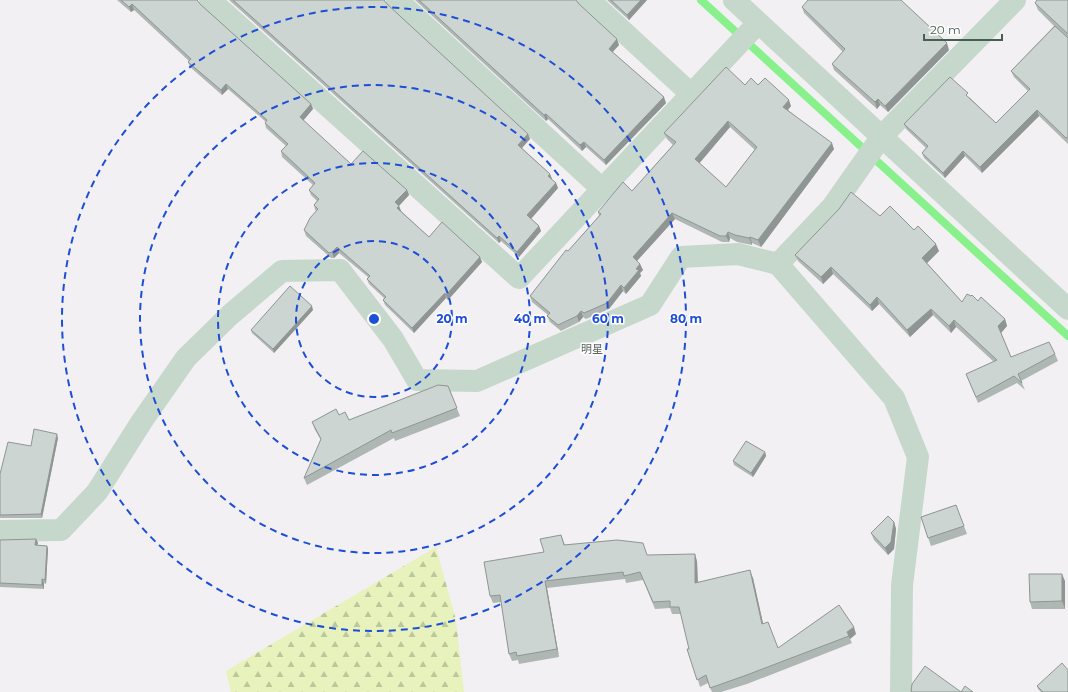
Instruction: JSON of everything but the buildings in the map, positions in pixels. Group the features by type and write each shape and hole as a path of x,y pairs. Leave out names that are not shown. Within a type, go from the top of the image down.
{"street":[{"path":"210,0 519,278 755,26"},
{"path":"397,0 602,189"},
{"path":"589,0 691,94"},
{"path":"734,0 755,26 874,148 1068,309"},
{"path":"778,264 832,207 874,148 1015,0"},
{"path":"0,531 61,530 97,492 142,421 186,358 230,315 282,271 340,270 393,339 417,380 477,381 650,305 681,257 738,254 778,264 894,398 918,457 902,585 901,692"}],"green space":[{"path":"436,547 456,620 464,692 231,692 226,671"}],"waterway":[{"path":"701,0 1068,336"}],"district":[{"name":"明星","path":"592,349"}]}
